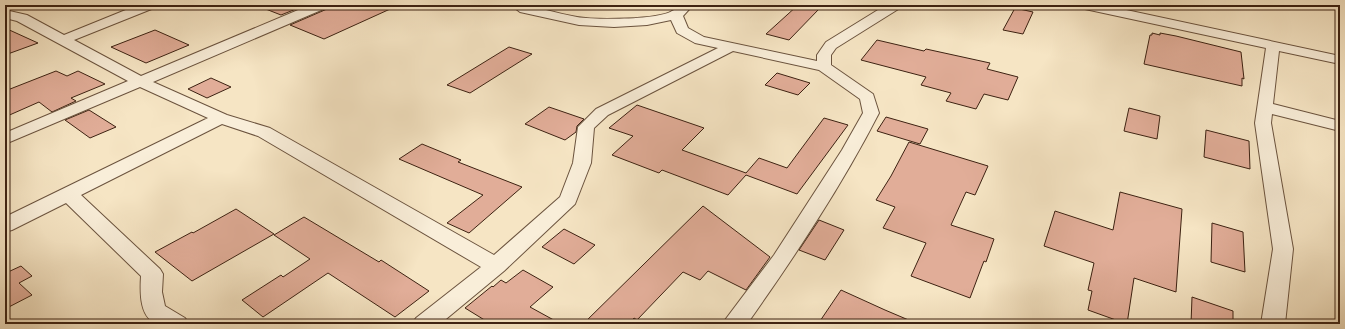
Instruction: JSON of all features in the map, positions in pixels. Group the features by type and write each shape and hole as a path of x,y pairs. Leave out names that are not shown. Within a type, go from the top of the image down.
{"street":[{"path":"63,40 149,5"},
{"path":"9,136 141,82 321,5"},
{"path":"517,5 525,9 579,21 614,24 647,21 676,15 687,5"},
{"path":"824,67 824,55 831,45 895,5"},
{"path":"1085,5 1340,60"},
{"path":"5,14 22,18 141,82 221,118 264,132 496,266"},
{"path":"676,15 682,30 700,40 824,67 867,97 871,113 851,150 781,260 734,324"},
{"path":"1273,46 1263,123 1283,249 1273,324"},
{"path":"424,324 496,266 568,200 582,163 586,127 602,112 654,88 731,47"},
{"path":"1264,107 1340,126"},
{"path":"5,225 221,118"},
{"path":"68,194 152,274 151,292 155,311 177,324"}],"building":[{"path":"258,5 306,5 281,15"},
{"path":"328,5 399,5 324,39 290,25 327,9"},
{"path":"798,5 819,9 789,40 766,34"},
{"path":"1015,8 1033,12 1023,34 1003,30"},
{"path":"5,28 38,43 5,55"},
{"path":"155,30 189,45 146,63 111,47"},
{"path":"1152,33 1176,36 1241,52 1244,79 1242,78 1242,86 1144,64 1150,35 1152,35"},
{"path":"877,40 924,51 926,49 990,63 987,69 1018,77 1008,100 984,94 976,109 946,101 951,93 921,85 926,77 861,60"},
{"path":"509,47 532,54 470,93 447,85"},
{"path":"56,71 67,76 78,71 105,84 71,98 76,101 52,112 39,102 5,117 5,91"},
{"path":"777,73 810,83 798,95 765,85"},
{"path":"211,78 231,87 207,98 188,89"},
{"path":"637,105 704,128 682,150 746,173 759,158 787,168 824,118 848,125 797,194 746,175 728,195 662,170 659,173 612,155 633,136 609,128"},
{"path":"549,107 584,119 577,126 576,132 565,140 525,124"},
{"path":"1129,108 1160,116 1157,139 1124,131"},
{"path":"89,110 116,127 90,138 65,120"},
{"path":"886,117 928,129 920,144 877,131"},
{"path":"1206,130 1249,141 1250,169 1204,157"},
{"path":"909,142 988,166 975,195 966,192 951,225 994,239 986,262 984,261 970,298 911,276 926,243 883,228 895,207 876,200"},
{"path":"422,144 461,160 458,162 522,187 469,233 447,223 483,195 399,159"},
{"path":"1120,192 1182,209 1176,292 1134,278 1127,324 1088,310 1092,291 1088,290 1094,263 1044,246 1055,211 1113,230"},
{"path":"703,206 770,257 746,290 708,271 700,280 683,272 637,320 634,318 629,324 583,324"},
{"path":"236,209 274,234 192,281 155,252 192,232 193,233"},
{"path":"304,217 379,262 381,260 429,291 395,317 328,273 263,317 242,300 281,275 283,277 310,259 274,235"},
{"path":"819,220 844,230 825,260 799,250"},
{"path":"1212,223 1243,232 1245,272 1211,262"},
{"path":"564,229 595,245 574,264 542,247"},
{"path":"21,266 32,276 19,283 32,295 5,309 5,269 8,272"},
{"path":"523,270 553,287 530,307 561,324 491,324 465,308 501,280 506,283"},
{"path":"841,290 885,310 918,324 818,324"},
{"path":"1192,297 1233,311 1233,324 1191,324"}]}
